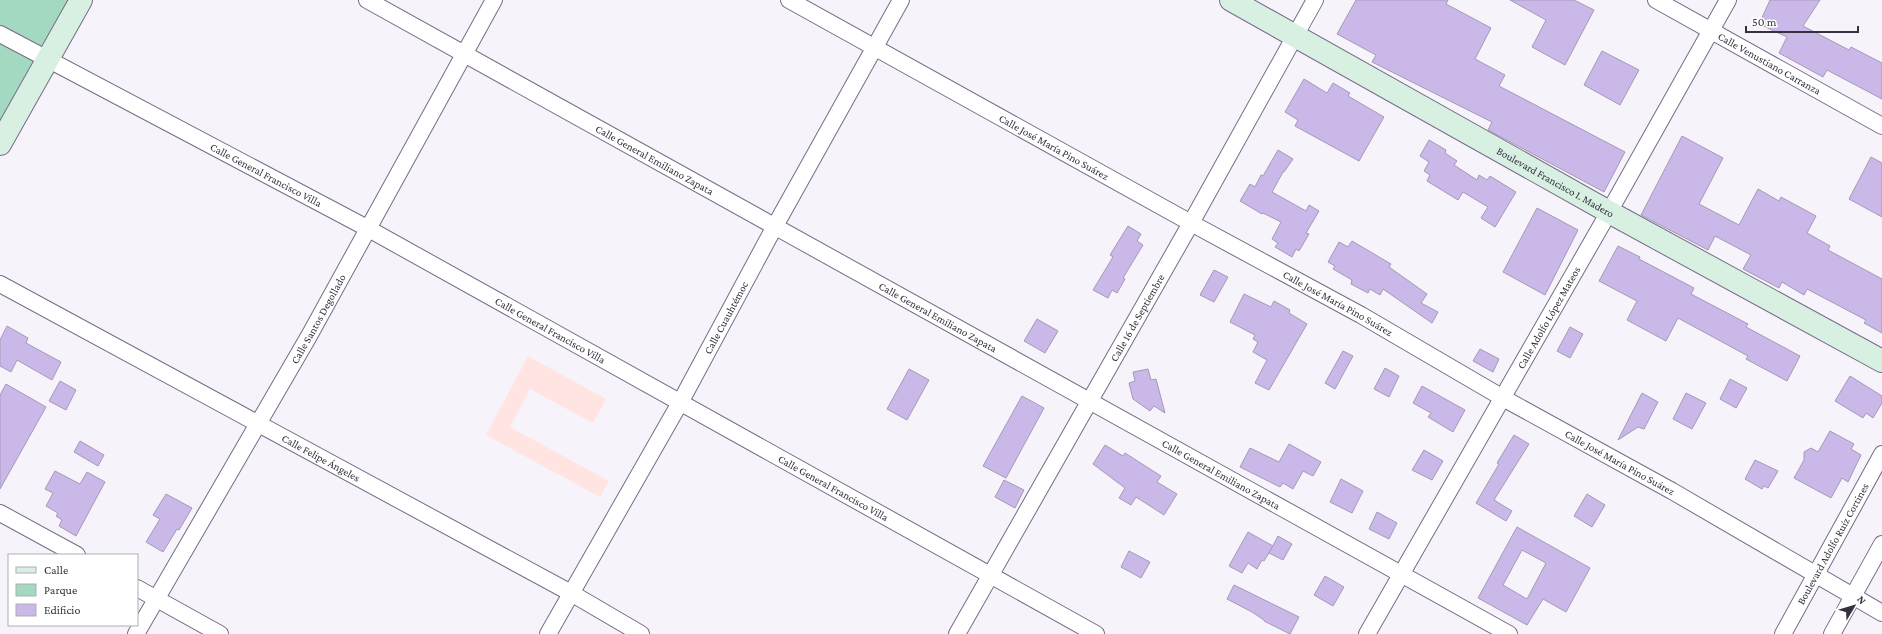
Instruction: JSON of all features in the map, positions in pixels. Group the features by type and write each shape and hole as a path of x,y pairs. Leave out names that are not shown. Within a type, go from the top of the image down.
{"street":[{"path":"0,144 81,0"},
{"name":"Calle General Emiliano Zapata","path":"367,0 1509,634"},
{"name":"Calle Santos Degollado","path":"136,634 257,422 309,336 494,0"},
{"name":"Calle José María Pino Suárez","path":"789,0 1191,223 1361,315 1503,398 1672,491 1882,613"},
{"name":"Calle Cuauhtémoc","path":"548,634 681,401 775,226 901,0"},
{"name":"Boulevard Francisco I. Madero","path":"1231,0 1609,212 1882,361"},
{"name":"Calle 16 de Septiembre","path":"957,634 1191,223 1294,35 1315,0"},
{"name":"Calle Venustiano Carranza","path":"1656,0 1882,126"},
{"name":"Calle Adolfo López Mateos","path":"1367,634 1609,212 1728,0"},
{"name":"Calle General Francisco Villa","path":"0,34 368,228 681,401 1096,634"},
{"name":"Calle Felipe Ángeles","path":"0,284 571,593 641,634"},
{"name":"Boulevard Adolfo Ruíz Cortines","path":"1783,634 1882,454"},
{"path":"0,513 75,554"},
{"path":"1832,634 1882,544"},
{"path":"138,589 220,634"}],"shaded area":[{"path":"528,356 606,399 593,423 530,389 510,427 609,481 600,497 486,435"}],"green space":[{"path":"0,0 75,0 0,136"}],"building":[{"path":"1356,0 1448,0 1446,4 1491,28 1475,59 1505,75 1499,86 1625,152 1604,192 1488,130 1492,122 1372,62 1376,55 1337,34"},
{"path":"1510,0 1574,0 1594,10 1565,65 1532,47 1546,20"},
{"path":"1770,0 1820,0 1803,26 1849,50 1851,47 1882,63 1882,99 1827,70 1823,77 1779,53 1787,37 1759,24"},
{"path":"1602,51 1639,70 1620,105 1584,85"},
{"path":"1304,79 1327,93 1333,83 1350,93 1348,96 1384,117 1359,161 1295,126 1298,120 1285,112"},
{"path":"1682,136 1723,158 1699,204 1739,225 1758,189 1779,201 1781,197 1816,216 1807,233 1830,246 1828,250 1882,279 1882,333 1864,323 1866,320 1807,289 1804,295 1782,282 1779,288 1743,269 1751,255 1715,236 1708,250 1641,215"},
{"path":"1429,140 1446,150 1445,153 1457,161 1454,165 1477,180 1479,175 1487,180 1490,176 1516,192 1495,227 1481,218 1488,207 1463,192 1458,200 1427,181 1430,175 1424,171 1429,162 1420,156"},
{"path":"1278,150 1293,159 1283,172 1272,192 1306,211 1309,205 1319,211 1306,233 1309,234 1299,251 1296,249 1292,257 1275,247 1278,243 1272,239 1281,222 1263,213 1262,214 1240,201 1250,184 1255,187 1261,175 1263,176"},
{"path":"1871,157 1882,163 1882,217 1849,199"},
{"path":"1537,208 1578,230 1545,295 1503,272"},
{"path":"1128,226 1141,234 1137,241 1143,245 1123,278 1125,279 1117,293 1112,290 1108,298 1093,290 1113,257 1110,255"},
{"path":"1352,241 1391,264 1389,267 1427,294 1421,303 1438,312 1432,323 1383,289 1380,295 1370,289 1368,293 1351,284 1352,280 1333,269 1335,266 1328,262 1339,242 1348,247"},
{"path":"1618,246 1640,257 1639,259 1694,288 1691,294 1748,324 1746,327 1800,356 1787,381 1746,359 1748,356 1678,318 1666,341 1627,320 1637,301 1599,281"},
{"path":"1214,270 1228,277 1214,302 1200,295"},
{"path":"1244,294 1271,307 1274,301 1290,310 1289,313 1307,324 1269,390 1255,383 1267,360 1253,352 1258,342 1253,339 1255,335 1230,322"},
{"path":"1037,319 1058,331 1045,353 1024,341"},
{"path":"7,326 28,338 26,343 61,362 52,380 17,360 11,372 0,366 0,340"},
{"path":"1570,327 1583,334 1570,358 1557,351"},
{"path":"1480,349 1499,359 1493,372 1473,361"},
{"path":"1343,351 1353,356 1335,389 1325,383"},
{"path":"1385,368 1399,376 1389,397 1374,389"},
{"path":"909,369 929,380 907,420 887,409"},
{"path":"1148,369 1151,380 1156,379 1165,413 1154,406 1150,411 1133,399 1129,383 1135,381 1133,372"},
{"path":"1850,376 1882,396 1882,403 1873,418 1866,413 1863,418 1835,401"},
{"path":"1730,379 1747,388 1736,408 1720,399"},
{"path":"60,381 76,390 66,410 49,401"},
{"path":"6,384 46,407 0,489 0,395"},
{"path":"1422,386 1465,410 1453,432 1428,417 1431,413 1413,403"},
{"path":"1642,393 1658,402 1644,429 1638,427 1618,440"},
{"path":"1686,393 1706,403 1692,429 1673,419"},
{"path":"1022,396 1044,408 1006,478 983,466"},
{"path":"1830,431 1854,444 1851,449 1861,455 1848,482 1842,478 1831,498 1794,478 1804,460 1804,452 1811,448 1818,452"},
{"path":"1514,435 1529,444 1494,500 1512,511 1506,521 1476,503"},
{"path":"80,441 104,455 98,466 74,452"},
{"path":"1289,444 1321,462 1313,476 1303,471 1293,489 1283,483 1280,487 1240,467 1250,448 1279,462"},
{"path":"1105,445 1123,456 1125,453 1161,476 1157,482 1177,494 1164,515 1136,497 1131,505 1119,498 1125,488 1093,464"},
{"path":"1424,450 1443,461 1432,480 1412,470"},
{"path":"1755,460 1778,471 1768,488 1764,486 1762,489 1745,479"},
{"path":"55,471 80,484 87,472 105,482 76,536 59,526 62,520 56,516 58,513 46,506 53,493 45,489"},
{"path":"1341,479 1363,491 1352,513 1330,502"},
{"path":"1004,480 1024,490 1015,508 995,497"},
{"path":"166,494 192,508 179,530 177,529 163,552 146,542 160,519 153,515"},
{"path":"1587,494 1605,505 1592,527 1574,516"},
{"path":"1377,512 1397,523 1389,539 1369,529"},
{"path":"1517,527 1590,568 1566,612 1543,599 1527,625 1478,598","holes":["1522,550 1546,563 1527,599 1503,585"]},
{"path":"1248,532 1273,546 1257,569 1248,563 1242,573 1229,566"},
{"path":"1278,536 1292,544 1283,560 1269,553"},
{"path":"1129,551 1150,562 1141,578 1121,567"},
{"path":"1325,576 1344,587 1333,606 1314,595"},
{"path":"1234,585 1299,617 1290,634 1264,621 1252,612 1227,599"}]}
